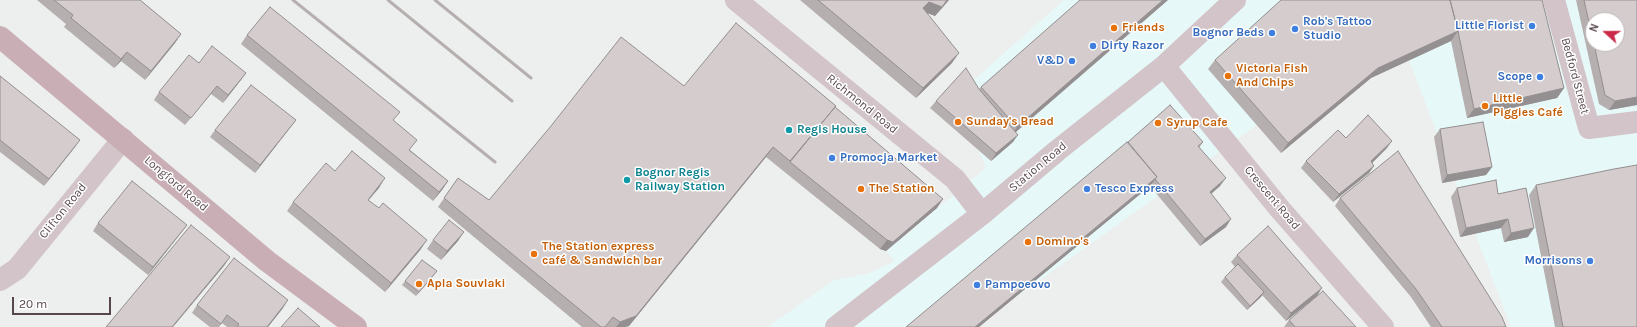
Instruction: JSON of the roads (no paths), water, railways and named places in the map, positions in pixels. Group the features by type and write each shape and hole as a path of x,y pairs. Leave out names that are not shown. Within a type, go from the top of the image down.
{"main road":[{"name":"Longford Road","path":"0,37 267,261 356,327"}],"street":[{"name":"Richmond Road","path":"736,0 955,179 982,214"},
{"name":"Station Road","path":"836,327 982,214 1058,150 1164,66 1234,0"},
{"name":"Bedford Street","path":"1554,0 1589,128 1637,122"},
{"name":"Crescent Road","path":"1164,66 1279,208 1383,327"},
{"name":"Clifton Road","path":"0,280 17,269 123,139"}],"railway":[{"path":"293,0 495,162"},
{"path":"388,0 512,101"},
{"path":"435,0 531,78"}],"place":[{"name":"Little Florist","path":"1532,26"},
{"name":"Friends","path":"1114,28"},
{"name":"Rob's Tattoo Studio","path":"1295,29"},
{"name":"Bognor Beds","path":"1272,33"},
{"name":"Dirty Razor","path":"1093,46"},
{"name":"V&D","path":"1072,61"},
{"name":"Victoria Fish And Chips","path":"1228,76"},
{"name":"Scope","path":"1540,77"},
{"name":"Little Piggies Café","path":"1485,106"},
{"name":"Sunday's Bread","path":"958,122"},
{"name":"Syrup Cafe","path":"1158,123"},
{"name":"Regis House","path":"789,130"},
{"name":"Promocja Market","path":"832,158"},
{"name":"Bognor Regis Railway Station","path":"627,180"},
{"name":"The Station","path":"861,189"},
{"name":"Tesco Express","path":"1087,189"},
{"name":"Domino's","path":"1028,242"},
{"name":"The Station express café & Sandwich bar","path":"534,254"},
{"name":"Morrisons","path":"1590,261"},
{"name":"Apla Souvlaki","path":"419,284"},
{"name":"Pampoeovo","path":"977,285"}]}
